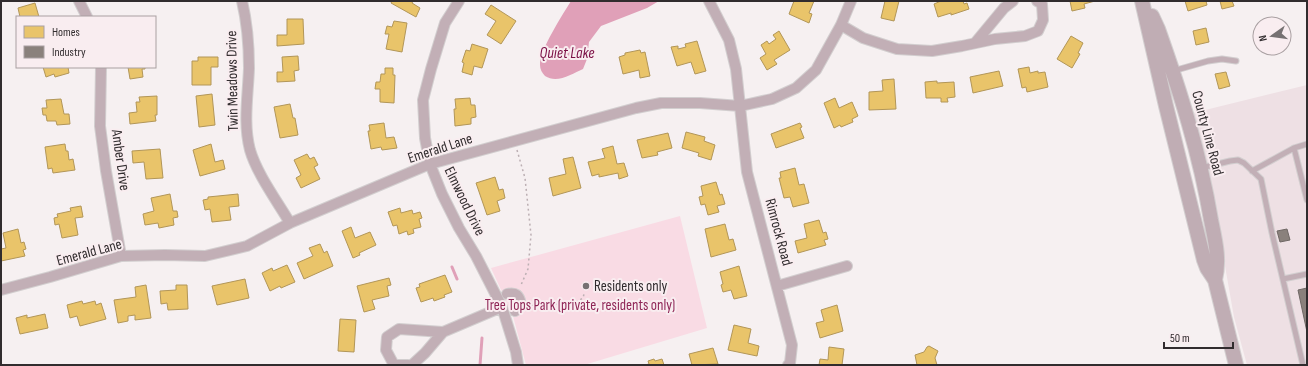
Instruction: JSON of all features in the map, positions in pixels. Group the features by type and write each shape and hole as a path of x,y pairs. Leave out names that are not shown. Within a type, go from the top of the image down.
{"main road":[{"name":"County Line Road","path":"1143,1 1158,29 1186,114 1200,168 1207,196 1218,260 1215,280"},
{"name":"County Line Road","path":"1143,1 1166,106 1205,263 1215,280 1236,365"},
{"path":"1183,173 1200,168"}],"street":[{"path":"79,1 86,16"},
{"name":"Twin Meadows Drive","path":"242,1 247,34 249,68 246,100 246,127 250,150 257,168 290,223"},
{"name":"Elmwood Drive","path":"459,1 445,23 423,100 425,138 430,164 442,194 459,228 505,302 518,365"},
{"name":"Rimrock Road","path":"709,1 729,40 736,68 747,172 792,345 790,363 788,365"},
{"name":"Emerald Lane","path":"1,290 121,256 205,256 248,246 290,223 430,164 636,108 661,103 700,102 740,106 772,100 796,88 816,70 841,25 850,1"},
{"path":"975,43 1004,8 1013,1"},
{"path":"841,25 863,38 897,49 932,50 995,39 1025,36 1038,31 1043,20 1042,4 1037,1"},
{"name":"Amber Drive","path":"102,68 100,126 106,171 121,256"},
{"path":"777,286 847,266"},
{"path":"412,365 425,353 443,332 518,295 518,308"},
{"path":"408,365 394,365 386,350 387,337 399,329 443,332"}],"lane":[{"path":"1172,72 1208,61 1222,59 1236,61"},
{"path":"1252,171 1294,148 1307,144"},
{"path":"1294,148 1307,200"},
{"path":"1200,168 1235,160 1244,163 1261,179 1303,365"},
{"path":"1283,279 1307,274"},
{"path":"505,302 518,308"}],"path":[{"path":"505,302 524,281 528,269 531,235 525,178 514,141"},
{"path":"518,308 578,301 583,298 584,294"}],"shaded area":[{"path":"1307,85 1307,365 1247,365 1234,317 1216,215 1193,113"}],"green space":[{"name":"Tree Tops Park (private, residents only)","path":"680,216 707,328 584,365 526,365 513,316 491,268"}],"water":[{"name":"Quiet Lake","path":"571,1 659,1 647,8 601,26 589,42 587,59 583,69 569,76 554,79 545,76 541,71 541,59 543,51 552,33"}],"building: Homes":[{"path":"392,1 413,1 412,3 420,8 416,17 391,3"},
{"path":"794,1 814,1 809,13 812,14 809,23 789,14"},
{"path":"885,1 899,1 894,21 881,18"},
{"path":"941,1 963,1 964,4 967,3 969,9 951,15 951,13 938,17 934,4"},
{"path":"1070,1 1095,1 1084,4 1085,8 1072,11"},
{"path":"1185,1 1206,1 1207,5 1188,11"},
{"path":"1220,1 1232,1 1234,6 1222,9"},
{"path":"35,3 39,16 20,16 18,8"},
{"path":"491,5 516,21 501,44 487,35 496,21 485,14"},
{"path":"287,19 303,19 304,44 277,46 277,35 287,35"},
{"path":"394,21 407,23 402,52 386,49 389,34 385,34 387,26 392,27"},
{"path":"1206,28 1209,42 1196,45 1193,31"},
{"path":"779,31 790,50 774,60 777,64 767,70 760,58 766,54 761,45 767,41 769,44 776,39 773,35"},
{"path":"1071,36 1083,43 1078,53 1080,54 1072,68 1057,59"},
{"path":"697,41 706,71 695,74 691,62 677,66 671,47 678,46 678,49 686,47 685,44"},
{"path":"472,44 488,49 482,68 474,66 472,75 462,72 464,63 462,62 466,50 470,51"},
{"path":"640,50 641,53 645,52 650,76 640,78 639,70 623,74 619,57 625,55 625,53"},
{"path":"298,56 299,70 294,71 295,81 277,82 277,72 283,72 282,57"},
{"path":"198,57 218,57 218,67 211,67 211,85 192,85 192,61 198,61"},
{"path":"1029,67 1030,73 1038,71 1038,73 1045,72 1048,87 1027,92 1026,87 1022,88 1018,69"},
{"path":"43,68 68,68 69,73 55,77 54,74 46,77"},
{"path":"128,68 145,68 142,69 143,77 130,79"},
{"path":"385,68 393,68 393,75 395,75 394,103 380,102 380,89 375,89 376,82 380,82 381,74 385,74"},
{"path":"999,71 1003,86 973,93 970,77"},
{"path":"1226,72 1230,86 1219,89 1215,74"},
{"path":"894,79 896,109 869,110 869,92 883,91 882,80"},
{"path":"937,81 937,83 954,82 955,97 947,98 948,102 941,102 941,98 926,98 925,82"},
{"path":"212,94 215,125 199,127 196,96"},
{"path":"157,96 157,115 155,115 156,121 130,124 129,113 137,112 136,102 140,102 139,97"},
{"path":"470,98 471,105 475,105 476,117 471,118 471,124 455,126 455,99"},
{"path":"835,98 839,108 852,102 858,116 852,119 853,122 834,128 824,103"},
{"path":"61,99 64,114 69,114 70,124 57,125 56,121 47,121 46,115 43,115 42,108 47,108 46,100"},
{"path":"290,104 293,118 295,118 298,135 280,138 274,107"},
{"path":"384,123 386,138 394,137 397,148 382,150 381,147 371,149 368,131 370,131 369,125"},
{"path":"800,123 802,127 800,128 804,138 776,148 771,134"},
{"path":"686,132 705,137 704,141 715,145 711,160 698,156 699,153 682,148"},
{"path":"668,133 672,148 657,152 658,155 642,158 637,140"},
{"path":"65,144 66,151 68,151 69,160 73,159 75,170 53,173 52,168 48,169 45,147"},
{"path":"211,144 215,162 223,160 225,169 200,176 193,150"},
{"path":"613,146 617,164 624,163 628,176 619,179 618,173 599,177 599,174 592,176 588,162 605,158 602,149"},
{"path":"160,149 163,178 146,179 144,162 133,163 132,151"},
{"path":"307,154 310,159 314,157 318,165 314,167 320,179 301,188 296,178 301,175 294,160"},
{"path":"573,157 581,188 553,196 549,178 566,174 563,159"},
{"path":"795,168 799,185 804,184 809,203 793,207 790,197 784,198 779,178 781,178 780,172"},
{"path":"495,177 499,190 503,189 505,198 497,201 500,211 487,215 476,183"},
{"path":"716,182 720,195 722,194 725,204 717,206 719,212 708,215 705,204 701,205 699,197 703,196 701,186"},
{"path":"170,194 173,211 177,211 178,217 173,218 174,225 159,228 158,223 145,225 143,214 154,211 151,198"},
{"path":"238,194 239,206 229,207 231,220 212,222 210,209 205,210 203,200 208,199 208,197"},
{"path":"81,206 83,217 75,218 78,235 62,238 59,224 55,225 54,218 58,217 57,214 71,211 70,208"},
{"path":"400,208 401,213 412,210 413,214 420,212 422,218 419,219 421,227 413,229 414,233 408,235 407,231 399,234 397,225 393,226 388,212"},
{"path":"819,220 823,233 826,232 828,239 824,240 826,245 798,253 795,241 807,238 804,224"},
{"path":"725,224 729,240 733,239 736,250 711,257 705,229"},
{"path":"351,227 355,238 370,232 376,245 359,253 360,255 353,258 342,231"},
{"path":"18,229 21,243 24,242 26,249 23,250 25,256 1,261 1,249 6,248 3,233"},
{"path":"320,244 324,253 327,251 333,266 304,279 297,263 313,256 309,248"},
{"path":"287,265 295,282 281,288 280,286 270,291 262,273 272,268 273,271"},
{"path":"739,266 747,296 734,299 731,290 723,292 720,272"},
{"path":"445,275 452,292 444,295 445,297 434,301 433,298 421,302 416,288 420,287 419,284"},
{"path":"389,278 391,285 387,286 389,296 372,300 375,309 364,312 357,286"},
{"path":"245,279 249,298 217,305 212,286"},
{"path":"146,285 151,318 135,320 135,315 128,316 128,321 118,323 114,300 136,297 135,287"},
{"path":"176,285 187,285 188,309 168,310 167,303 161,304 160,291 176,290"},
{"path":"82,301 83,304 95,301 96,305 101,303 106,319 80,326 77,316 70,318 67,305"},
{"path":"837,305 843,331 820,338 816,323 824,321 821,310"},
{"path":"45,314 48,328 20,334 16,318 27,315 27,318"},
{"path":"340,319 356,320 354,352 338,351"},
{"path":"734,325 751,329 748,343 759,346 757,356 728,350"},
{"path":"929,346 938,351 935,358 937,365 917,365 915,355 924,352"},
{"path":"829,347 844,349 842,365 819,365 820,359 828,360"},
{"path":"713,348 718,364 692,365 689,354"},
{"path":"654,359 655,361 662,359 664,365 645,365 649,364 648,361"}],"building: Industry":[{"path":"1287,229 1290,240 1280,242 1277,231"},
{"path":"1307,288 1307,332 1298,290"}],"waterway":[{"path":"452,267 457,279"},
{"path":"480,365 482,338"}],"place":[{"name":"Residents only","path":"586,286"}]}
